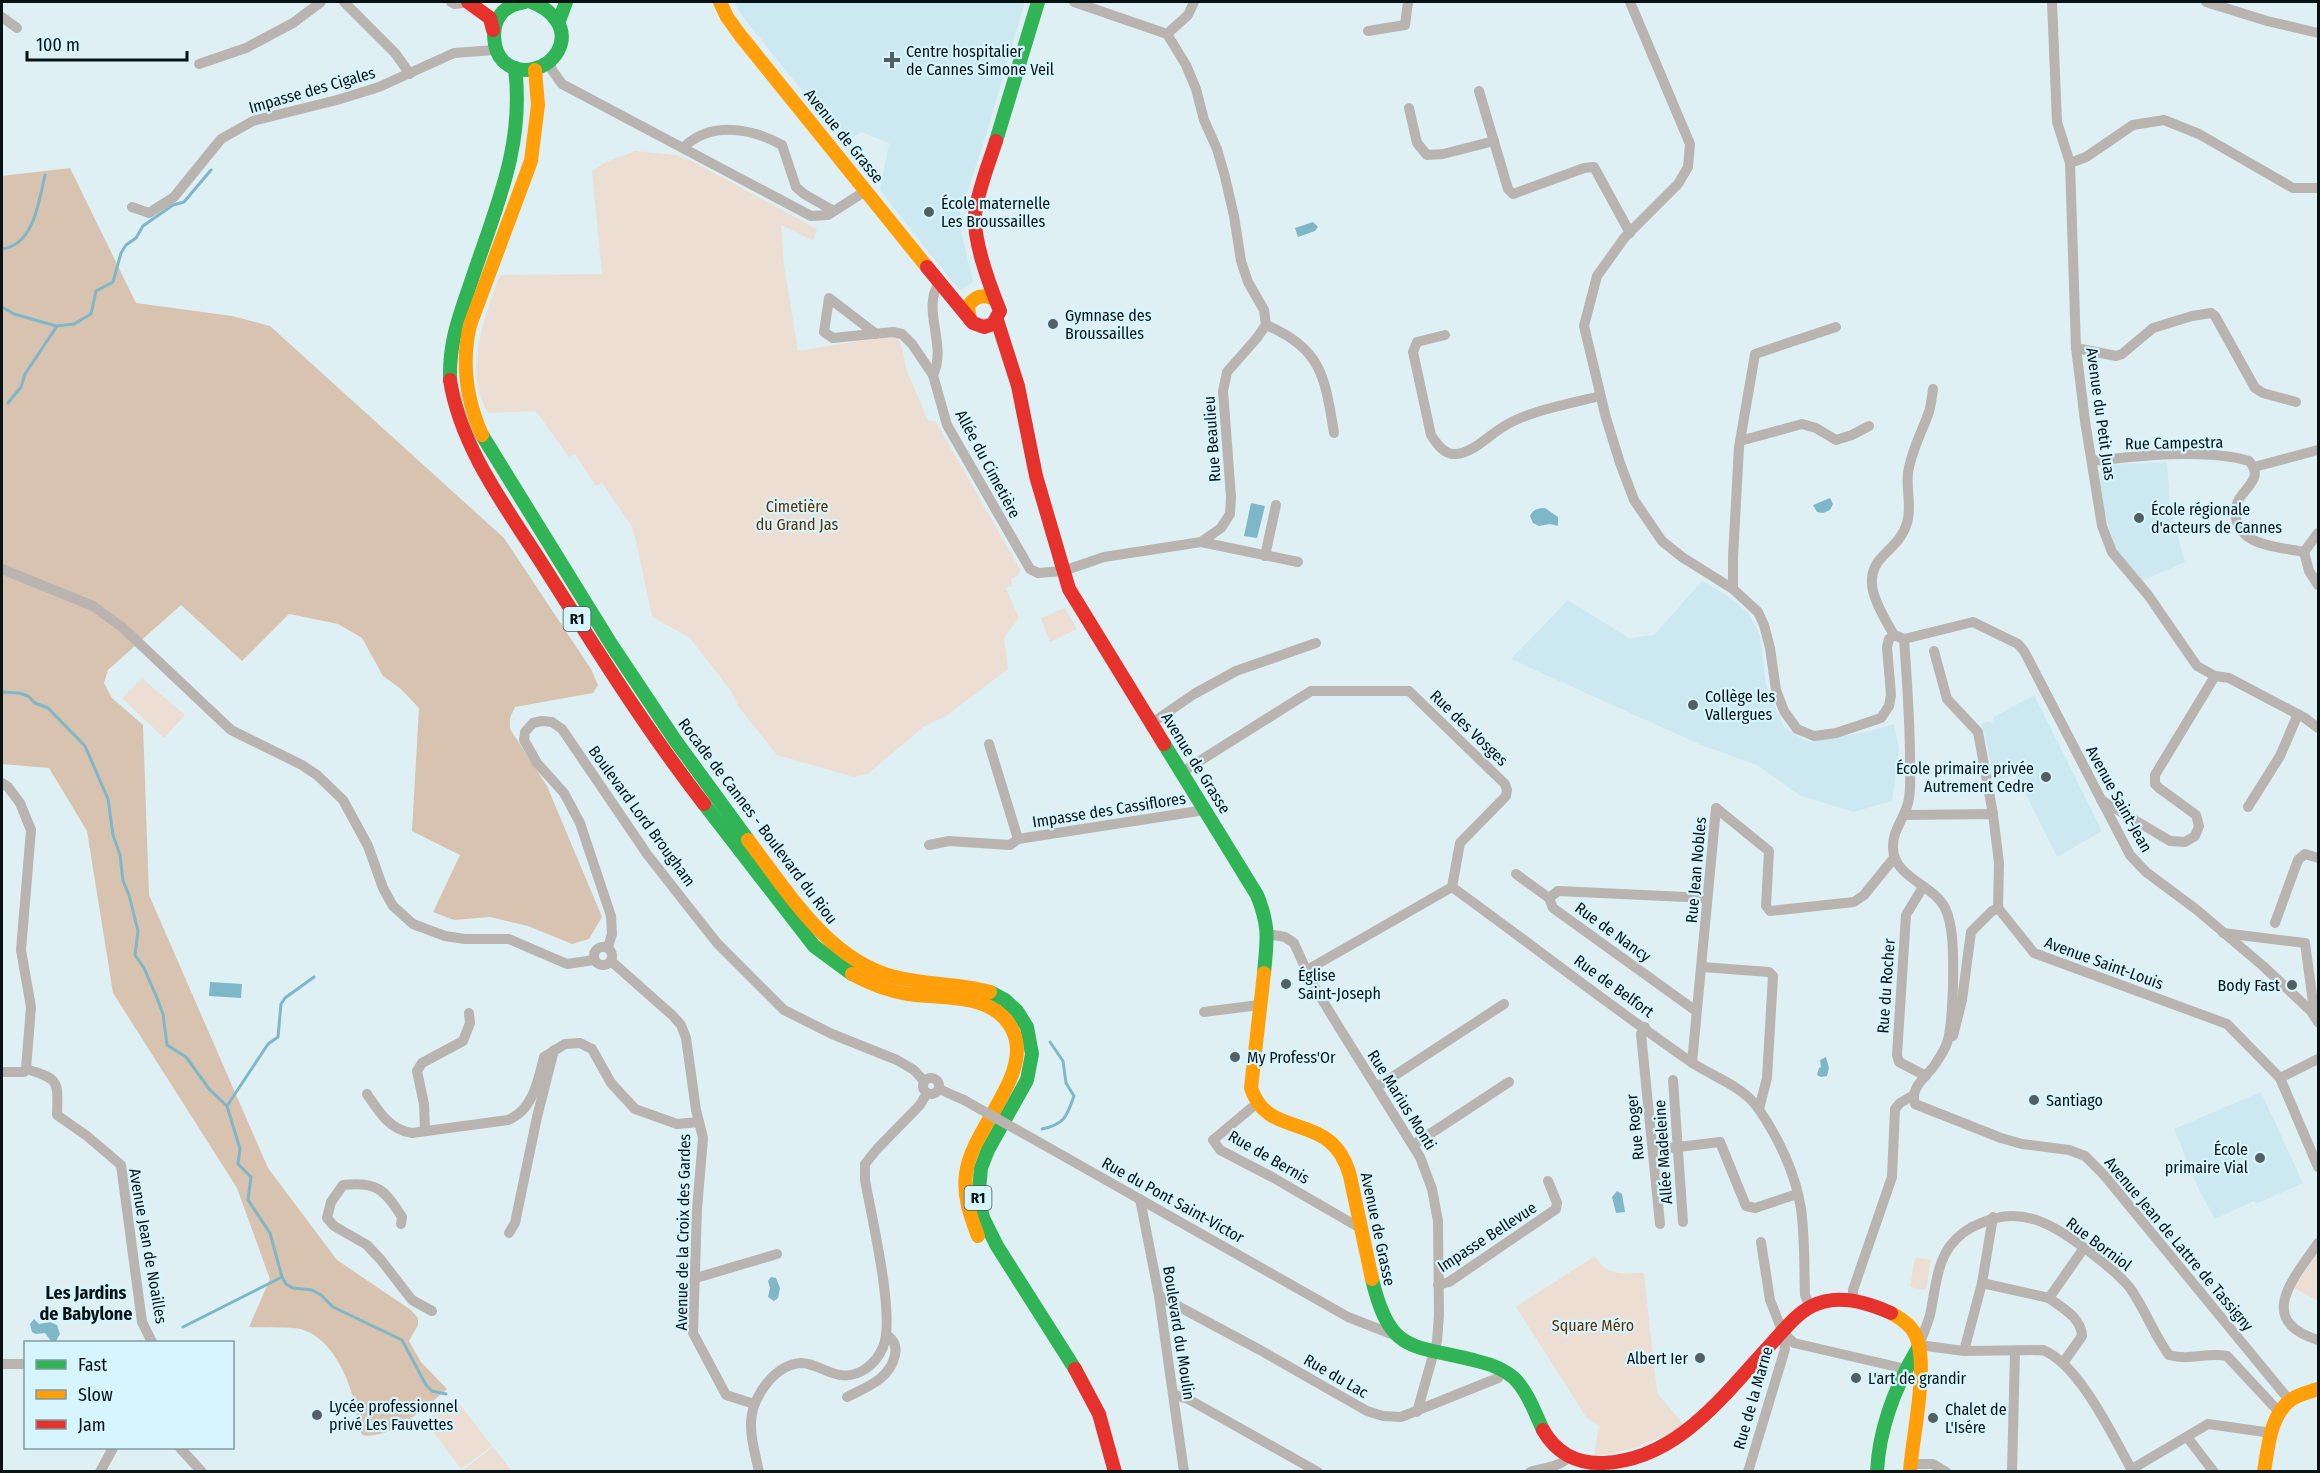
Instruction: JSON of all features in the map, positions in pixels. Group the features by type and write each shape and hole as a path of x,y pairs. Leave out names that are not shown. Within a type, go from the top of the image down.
{"main road":[{"path":"468,2 490,18 495,50 500,58 515,68 535,70 550,62 557,53 562,32 559,21 548,8 538,2"},
{"path":"493,30 506,3 525,2"},
{"path":"559,21 566,2"},
{"name":"Avenue de Grasse","path":"720,2 740,35 943,286 1010,365 1018,386 1036,476 1069,589 1257,895 1265,915 1268,934 1251,1088 1256,1104 1266,1112 1328,1138 1345,1158 1378,1308 1394,1335"},
{"path":"1010,365 998,328 997,320 1000,311 985,274 978,240 976,204 1038,2"},
{"name":"Rocade de Cannes - Boulevard du Riou","path":"515,68 519,100 517,132 512,158 452,337 450,378 454,403 462,428 500,497 611,669 701,800 809,940 835,965 861,980 914,995 979,1002 998,1012 1013,1030 1017,1051 1014,1070 970,1154 964,1181 967,1208 982,1242 1078,1396 1098,1446 1103,1472"},
{"name":"Rocade de Cannes - Boulevard du Riou","path":"535,70 538,105 531,161 470,325 465,347 465,380 468,402 475,422 488,448 585,604 648,699 711,791 830,943 856,962 903,979 975,987 988,991 1002,997 1020,1015 1030,1036 1031,1068 1028,1080 981,1168 978,1201 984,1220 997,1246 1078,1374 1099,1414 1115,1472"},
{"path":"985,274 975,299 967,311 974,323 989,327 997,320"},
{"name":"Avenue de Grasse","path":"943,286 975,299"},
{"path":"975,299 994,299"},
{"path":"1394,1335 1433,1351 1504,1370 1523,1388 1547,1439 1569,1457 1581,1462 1617,1461 1638,1456 1667,1443 1689,1429 1810,1307 1827,1302 1852,1300 1869,1304 1902,1319 1916,1334 1919,1345 1918,1390 1910,1468"},
{"path":"1877,1472 1881,1433 1906,1369 1919,1345"},
{"path":"2264,1472 2272,1433 2280,1413 2290,1401 2319,1389"}],"street":[{"path":"199,64 246,48 293,22 321,2"},
{"path":"344,2 395,53 410,74"},
{"path":"450,2 455,4 468,2"},
{"path":"1074,2 1167,34 1186,65 1196,89 1203,120 1217,149 1234,216 1241,261 1248,282 1264,309 1266,325 1284,332 1309,352 1323,375 1334,433"},
{"path":"1167,34 1188,15 1194,2"},
{"path":"1368,32 1405,25 1407,2"},
{"path":"1630,2 1690,144 1688,167 1678,184 1629,233 1597,276 1584,326 1600,396 1634,500 1662,541 1682,557 1733,589 1758,612 1764,625 1776,690 1784,711 1797,729 1814,736 1836,733 1881,718 1889,706 1891,695 1887,647 1889,639 1899,637"},
{"name":"Avenue du Petit Juas","path":"2052,2 2057,122 2070,163 2076,348 2102,526 2112,552 2148,596 2197,666 2215,676 2229,678 2298,714 2319,728"},
{"path":"2206,2 2267,21 2319,33"},
{"path":"2,16 17,28"},
{"name":"Impasse des Cigales","path":"132,207 149,213 174,197 221,139 253,121 379,87 454,53 495,50"},
{"path":"550,62 552,70 562,84 811,216 828,214 867,190"},
{"path":"1479,91 1508,189 1513,194 1584,168 1594,167 1629,233"},
{"path":"1409,108 1418,143 1427,155 1443,154 1494,141"},
{"path":"2070,163 2086,157 2133,125 2164,120 2199,134 2294,188 2319,188"},
{"path":"684,147 693,138 705,132 730,128 774,141 782,145 796,187 834,211"},
{"path":"933,375 939,364 939,347 932,292 943,286"},
{"name":"Allée du Cimetière","path":"876,334 829,298 824,332 833,338 876,334 893,332 902,334 912,344 933,375 947,425 1030,569 1038,573 1064,571"},
{"path":"2076,348 2116,356 2122,354 2153,328 2192,316 2211,313 2215,316 2255,388 2263,393 2296,402"},
{"name":"Rue Beaulieu","path":"1201,542 1221,528 1230,514 1231,497 1223,391 1227,372 1266,325"},
{"path":"1733,589 1740,441 1755,354 1836,327"},
{"path":"1445,335 1417,342 1413,352 1431,435 1447,452 1454,454 1466,452 1514,420 1600,396"},
{"path":"1933,389 1929,410 1912,454 1908,474 1909,516 1898,541 1878,560 1872,574 1872,589 1879,608 1899,637 1910,740 1910,797 1905,815 1895,830 1892,847 1899,867 1935,894 1944,906 1949,919 1953,988 1947,1043"},
{"path":"1740,441 1802,424 1816,428 1836,440 1869,426"},
{"path":"2304,552 2255,541 2242,533 2236,519 2238,502 2251,484 2254,467 2319,450"},
{"name":"Rue Campestra","path":"2092,461 2163,455 2194,455 2241,458 2249,461 2254,467"},
{"path":"1265,556 1276,505"},
{"path":"2304,552 2319,533"},
{"path":"1064,571 1104,557 1201,542 1298,562"},
{"path":"2304,552 2309,571 2319,585"},
{"path":"2,569 93,606 122,627 231,730 303,765 317,775 343,800 368,846 383,888 393,906 413,924 445,936 465,939 509,939 567,964 588,963 594,960"},
{"name":"Avenue Saint-Jean","path":"1899,637 1922,635 1971,622 2018,644 2024,651 2130,855 2146,872 2197,910 2263,966 2317,1020"},
{"path":"1152,723 1194,694 1236,671 1316,643"},
{"path":"1852,1300 1853,1290 1892,1177 1895,1109 1912,1096 1914,1089 1926,1076 1953,1035 1962,1000 1971,932 1998,908 1999,863 1993,814 1978,732 1947,699 1934,651"},
{"path":"2101,800 2170,841 2185,842 2195,836 2199,826 2196,815 2159,788 2155,784 2155,775 2215,676"},
{"name":"Rue des Vosges","path":"1182,772 1311,691 1409,691 1505,784 1507,790 1506,796 1460,843 1452,887"},
{"path":"2248,807 2280,756 2298,714"},
{"name":"Boulevard Lord Brougham","path":"611,961 611,951 608,947 612,934 611,916 580,823 564,793 537,763 524,740 525,732 533,723 552,722 561,729 646,854 717,943 784,1010 832,1034 897,1060 914,1070 924,1081"},
{"name":"Impasse des Cassiflores","path":"989,744 1018,839"},
{"path":"2,783 20,803 32,830 21,950 31,1007 26,1069 24,1072 2,1072"},
{"name":"Rue Jean Nobles","path":"1692,1063 1716,808 1769,851 1766,906 1770,911 1854,902 1864,895 1894,858"},
{"name":"Impasse des Cassiflores","path":"929,845 949,841 1010,845 1018,839 1205,810"},
{"path":"1905,815 1993,814"},
{"path":"2275,923 2298,860 2306,854 2319,858"},
{"name":"Rue de Nancy","path":"1516,874 1549,898 1553,908 1696,1011"},
{"name":"Rue du Rocher","path":"1923,886 1906,915 1897,1055 1899,1062 1926,1076"},
{"path":"1307,969 1452,887"},
{"name":"Rue de Belfort","path":"1452,887 1692,1063 1748,1096 1759,1109 1785,1156 1797,1194 1801,1209 1805,1295 1810,1307"},
{"path":"1549,898 1558,891 1707,898"},
{"name":"Avenue Saint-Louis","path":"1998,908 2034,953 2227,1023 2280,1078 2319,1167"},
{"path":"2223,933 2305,943 2317,1020"},
{"name":"Rue Marius Monti","path":"1268,934 1291,940 1312,983 1413,1145 1427,1172 1436,1211 1439,1315 1437,1341 1418,1412"},
{"path":"608,947 598,947 593,955 594,960 605,965 611,961"},
{"name":"Avenue de la Croix des Gardes","path":"611,961 681,1024 686,1038 703,1138 698,1195 693,1333 726,1395 754,1404"},
{"path":"1702,967 1769,972 1773,976 1767,1078 1759,1109"},
{"path":"1377,1087 1504,1004"},
{"path":"1204,1011 1259,1005"},
{"path":"425,1130 424,1104 417,1071 422,1063 463,1041 470,1023 470,1013"},
{"name":"Rue Roger","path":"1645,1027 1641,1034 1660,1224"},
{"path":"367,1094 380,1113 394,1127 403,1132 412,1133 508,1120 520,1115 528,1106 538,1082 544,1057 565,1044 580,1043 592,1049 611,1083 635,1109 677,1124 699,1122"},
{"path":"509,1233 515,1222 554,1050"},
{"path":"2280,1078 2319,1059"},
{"name":"Avenue Jean de Noailles","path":"26,1069 50,1076 58,1087 57,1115 87,1136 121,1165 142,1322 152,1341"},
{"path":"927,1078 935,1079 939,1089 935,1093 927,1093 923,1088 924,1081 927,1078"},
{"name":"Allée Madeleine","path":"1673,1080 1683,1222"},
{"path":"1413,1145 1509,1082"},
{"name":"Rue du Pont Saint-Victor","path":"939,1089 964,1100 1348,1317 1394,1335"},
{"path":"759,1472 751,1425 754,1404 772,1376 786,1367 799,1363 811,1364 841,1375 865,1371 876,1360 887,1335 885,1300 865,1180 865,1164 920,1105 927,1093"},
{"name":"Avenue Jean de Lattre de Tassigny","path":"1912,1096 1915,1104 2001,1138 2022,1144 2068,1150 2085,1156 2104,1175 2290,1401"},
{"name":"Rue de Bernis","path":"1256,1104 1213,1140 1220,1150 1360,1228"},
{"path":"1653,1150 1720,1142 1744,1203 1750,1208 1797,1194"},
{"name":"Impasse Bellevue","path":"1438,1285 1449,1282 1556,1209 1557,1203 1548,1181"},
{"path":"401,1224 402,1217 396,1208 386,1195 372,1184 343,1185 331,1202 327,1218 334,1226 367,1245 412,1300 432,1311"},
{"name":"Boulevard du Moulin","path":"1140,1199 1159,1296 1185,1472"},
{"name":"Rue Borniol","path":"1919,1345 1929,1317 1941,1265 1949,1247 1973,1226 1993,1217 2007,1214 2022,1215 2044,1222 2084,1248 2116,1273 2130,1288 2169,1355 2183,1359 2214,1354 2227,1356 2280,1413"},
{"path":"1964,1351 1982,1283 1993,1217"},
{"path":"1761,1242 1770,1300 1783,1333 1794,1343 1906,1369"},
{"path":"2319,1243 2287,1289 2283,1307 2286,1317 2297,1331 2319,1340"},
{"path":"2049,1298 2084,1248"},
{"path":"696,1278 777,1254"},
{"path":"1982,1283 2049,1298 2077,1320 2082,1327 2082,1336 2063,1363"},
{"name":"Rue du Lac","path":"1159,1296 1368,1411 1383,1416 1401,1417 1418,1412 1498,1378 1504,1370"},
{"name":"Rue de la Marne","path":"1748,1472 1785,1349 1783,1333"},
{"path":"847,1397 887,1375 896,1349 893,1339 887,1335"},
{"path":"1919,1345 1964,1351 2043,1350 2054,1355 2063,1363 2095,1406 2133,1470 2208,1424 2272,1433"},
{"path":"2012,1472 2015,1351"},
{"path":"2,1364 24,1364"},
{"path":"887,1375 896,1382"},
{"path":"1174,1395 1188,1399 1318,1472"},
{"path":"2187,1437 2214,1472"},
{"path":"100,1472 112,1449"},
{"path":"181,1449 202,1472"},
{"path":"1530,1472 1565,1462 1569,1457"},
{"path":"1910,1468 1933,1464 1946,1472"}],"shaded area":[{"name":"Centre hospitalier de Cannes Simone Veil","path":"734,2 1025,2 985,138 963,206 960,207 962,236 973,282 961,290 953,283 880,190 889,143 861,132 845,144 743,17"},
{"path":"70,168 136,303 232,316 270,326 504,538 591,669 598,685 593,693 515,707 510,718 510,729 547,786 602,917 589,939 572,944 528,926 490,917 454,920 433,912 460,855 412,831 419,708 401,689 383,676 362,638 338,624 289,614 242,661 181,605 108,670 104,683 112,698 143,725 149,895 268,1168 337,1260 411,1310 418,1318 418,1325 409,1341 421,1362 447,1389 408,1421 384,1433 362,1435 354,1399 345,1374 334,1355 320,1339 301,1329 249,1327 270,1279 237,1188 113,993 87,831 49,768 2,764 2,176"},
{"name":"École régionale d'acteurs de Cannes","path":"2167,462 2170,507 2185,562 2142,581 2115,548 2102,502 2098,473 2106,465"},
{"name":"Collège les Vallergues","path":"1702,581 1728,596 1749,614 1760,635 1766,685 1784,727 1807,742 1862,733 1894,724 1899,749 1892,801 1853,812 1799,795 1757,765 1701,745 1511,659 1568,600 1629,638 1654,635"},
{"name":"École primaire privée Autrement Cedre","path":"2034,695 2102,831 2057,857 2016,775 1994,780 1981,724 1988,721 1992,723 1994,717"},
{"path":"2261,1092 2303,1183 2256,1204 2254,1201 2215,1219 2198,1188 2174,1129"}],"green space":[{"name":"Cimetière du Grand Jas","path":"635,151 676,155 694,162 817,229 813,241 781,225 784,266 798,351 897,335 906,369 928,420 936,422 1020,569 1019,575 1011,579 1012,586 1006,588 1019,618 1004,638 1008,669 946,716 923,727 868,774 854,777 777,755 738,706 731,691 689,637 652,617 631,525 602,483 596,486 575,454 569,457 536,411 488,413 481,398 476,369 479,342 486,313 500,275 602,274 592,171 604,163"},
{"path":"1065,608 1077,629 1050,642 1041,618"},
{"path":"142,678 185,715 164,738 122,698"},
{"path":"2318,1252 2318,1301 2294,1288"},
{"name":"Square Méro","path":"1595,1256 1604,1268 1610,1271 1644,1273 1657,1393 1684,1425 1640,1445 1594,1456 1599,1426 1586,1417 1516,1307"},
{"path":"1915,1257 1931,1260 1926,1290 1910,1287"},
{"path":"455,1398 492,1446 461,1469 425,1421"},
{"path":"493,1447 512,1471 462,1471"}],"water":[{"path":"1313,222 1318,227 1315,231 1298,237 1295,228"},
{"path":"1830,498 1833,504 1830,510 1823,513 1817,512 1813,505"},
{"path":"1251,503 1265,506 1257,538 1244,536"},
{"path":"1545,508 1558,517 1558,526 1550,524 1539,526 1533,523 1530,516 1533,512"},
{"path":"210,982 242,984 241,998 209,996"},
{"path":"1826,1057 1829,1068 1827,1076 1821,1077 1817,1075 1821,1067 1820,1060"},
{"path":"1617,1191 1622,1194 1625,1212 1616,1213 1612,1197"},
{"path":"771,1277 776,1278 780,1288 778,1298 774,1301 768,1297 770,1288 768,1281"},
{"path":"34,1319 39,1324 50,1322 57,1325 60,1334 56,1341 51,1341 45,1333 32,1332 30,1324"}],"waterway":[{"path":"8,403 21,387 25,374 57,326 74,324 91,314 96,291 113,282 121,253 126,245 136,238 143,226 173,205 184,202 211,170"},
{"path":"2,249 13,246 28,231 37,209 45,175"},
{"path":"2,307 14,314 56,326"},
{"path":"2,692 28,696 35,703 48,708 85,746 108,799 123,881 138,931 135,955 144,968 163,1014 167,1045 186,1057 210,1090 227,1106 240,1149 238,1164 251,1177 248,1200 270,1233 286,1284 293,1288 312,1290 333,1307 402,1340 426,1385 432,1391 446,1394"},
{"path":"227,1106 268,1044 278,1037 281,1004 285,998 314,977"},
{"path":"1042,1129 1056,1125 1064,1118 1074,1096 1066,1083 1063,1061 1050,1042"},
{"path":"183,1327 282,1277"}],"traffic: fast":[{"path":"525,2 503,11 494,31 499,56 510,66 525,70 540,67 553,58 558,51 562,35 556,20 545,9 531,2"},
{"path":"559,21 566,2"},
{"path":"996,141 1038,2"},
{"path":"450,380 451,354 456,330 498,203 512,151 517,97 515,68"},
{"path":"482,435 611,644 675,740 748,840"},
{"path":"1164,744 1257,895 1264,916 1266,934 1264,973"},
{"path":"704,804 814,946 852,974"},
{"path":"990,992 1005,1000 1017,1011 1027,1027 1032,1054 1027,1080 988,1150 981,1168 978,1201 984,1220 997,1246 1075,1369"},
{"path":"1372,1279 1379,1304 1396,1334 1420,1348 1482,1362 1506,1372 1523,1390 1543,1430"},
{"path":"1877,1472 1885,1423 1895,1393 1918,1348"}],"traffic: slow":[{"path":"720,2 740,35 927,267"},
{"path":"482,435 469,395 466,367 467,339 470,325 531,161 538,105 535,70"},
{"path":"970,320 968,306 973,300 983,296 994,299"},
{"path":"748,840 811,922 849,956 895,977 990,992"},
{"path":"1264,973 1251,1088 1260,1105 1272,1115 1316,1133 1329,1141 1341,1155 1350,1176 1372,1279"},
{"path":"852,974 879,987 901,993 966,999 980,1003 1004,1017 1012,1029 1017,1046 1015,1064 1009,1083 970,1156 966,1174 966,1198 978,1236"},
{"path":"1891,1313 1901,1319 1915,1334 1921,1363 1919,1401 1910,1472"},
{"path":"2264,1472 2271,1432 2279,1413 2292,1399 2318,1389"}],"traffic: jam":[{"path":"468,2 490,18 493,30"},
{"path":"927,267 973,323 984,327 993,324 1000,311 978,246 975,219 980,191 996,141"},
{"path":"997,320 1018,386 1036,476 1069,589 1164,744"},
{"path":"450,380 464,431 488,479 622,688 704,804"},
{"path":"1543,1430 1561,1451 1584,1462 1603,1463 1630,1459 1655,1450 1698,1421 1790,1323 1812,1306 1832,1300 1852,1300 1891,1313"},
{"path":"1075,1369 1099,1414 1115,1472"}],"place":[{"name":"Centre hospitalier de Cannes Simone Veil","path":"892,60"},
{"name":"École maternelle Les Broussailles","path":"929,212"},
{"name":"Gymnase des Broussailles","path":"1053,324"},
{"name":"École régionale d'acteurs de Cannes","path":"2139,518"},
{"name":"Collège les Vallergues","path":"1693,705"},
{"name":"École primaire privée Autrement Cedre","path":"2046,777"},
{"name":"Église Saint-Joseph","path":"1286,984"},
{"name":"Body Fast","path":"2292,985"},
{"name":"My Profess'Or","path":"1235,1057"},
{"name":"Santiago","path":"2034,1100"},
{"name":"École primaire Vial","path":"2260,1158"},
{"name":"Albert Ier","path":"1700,1358"},
{"name":"L'art de grandir","path":"1856,1378"},
{"name":"Lycée professionnel privé Les Fauvettes","path":"317,1415"},
{"name":"Chalet de L'Isére","path":"1933,1418"}],"district":[{"name":"Les Jardins de Babylone","path":"86,1303"}]}
